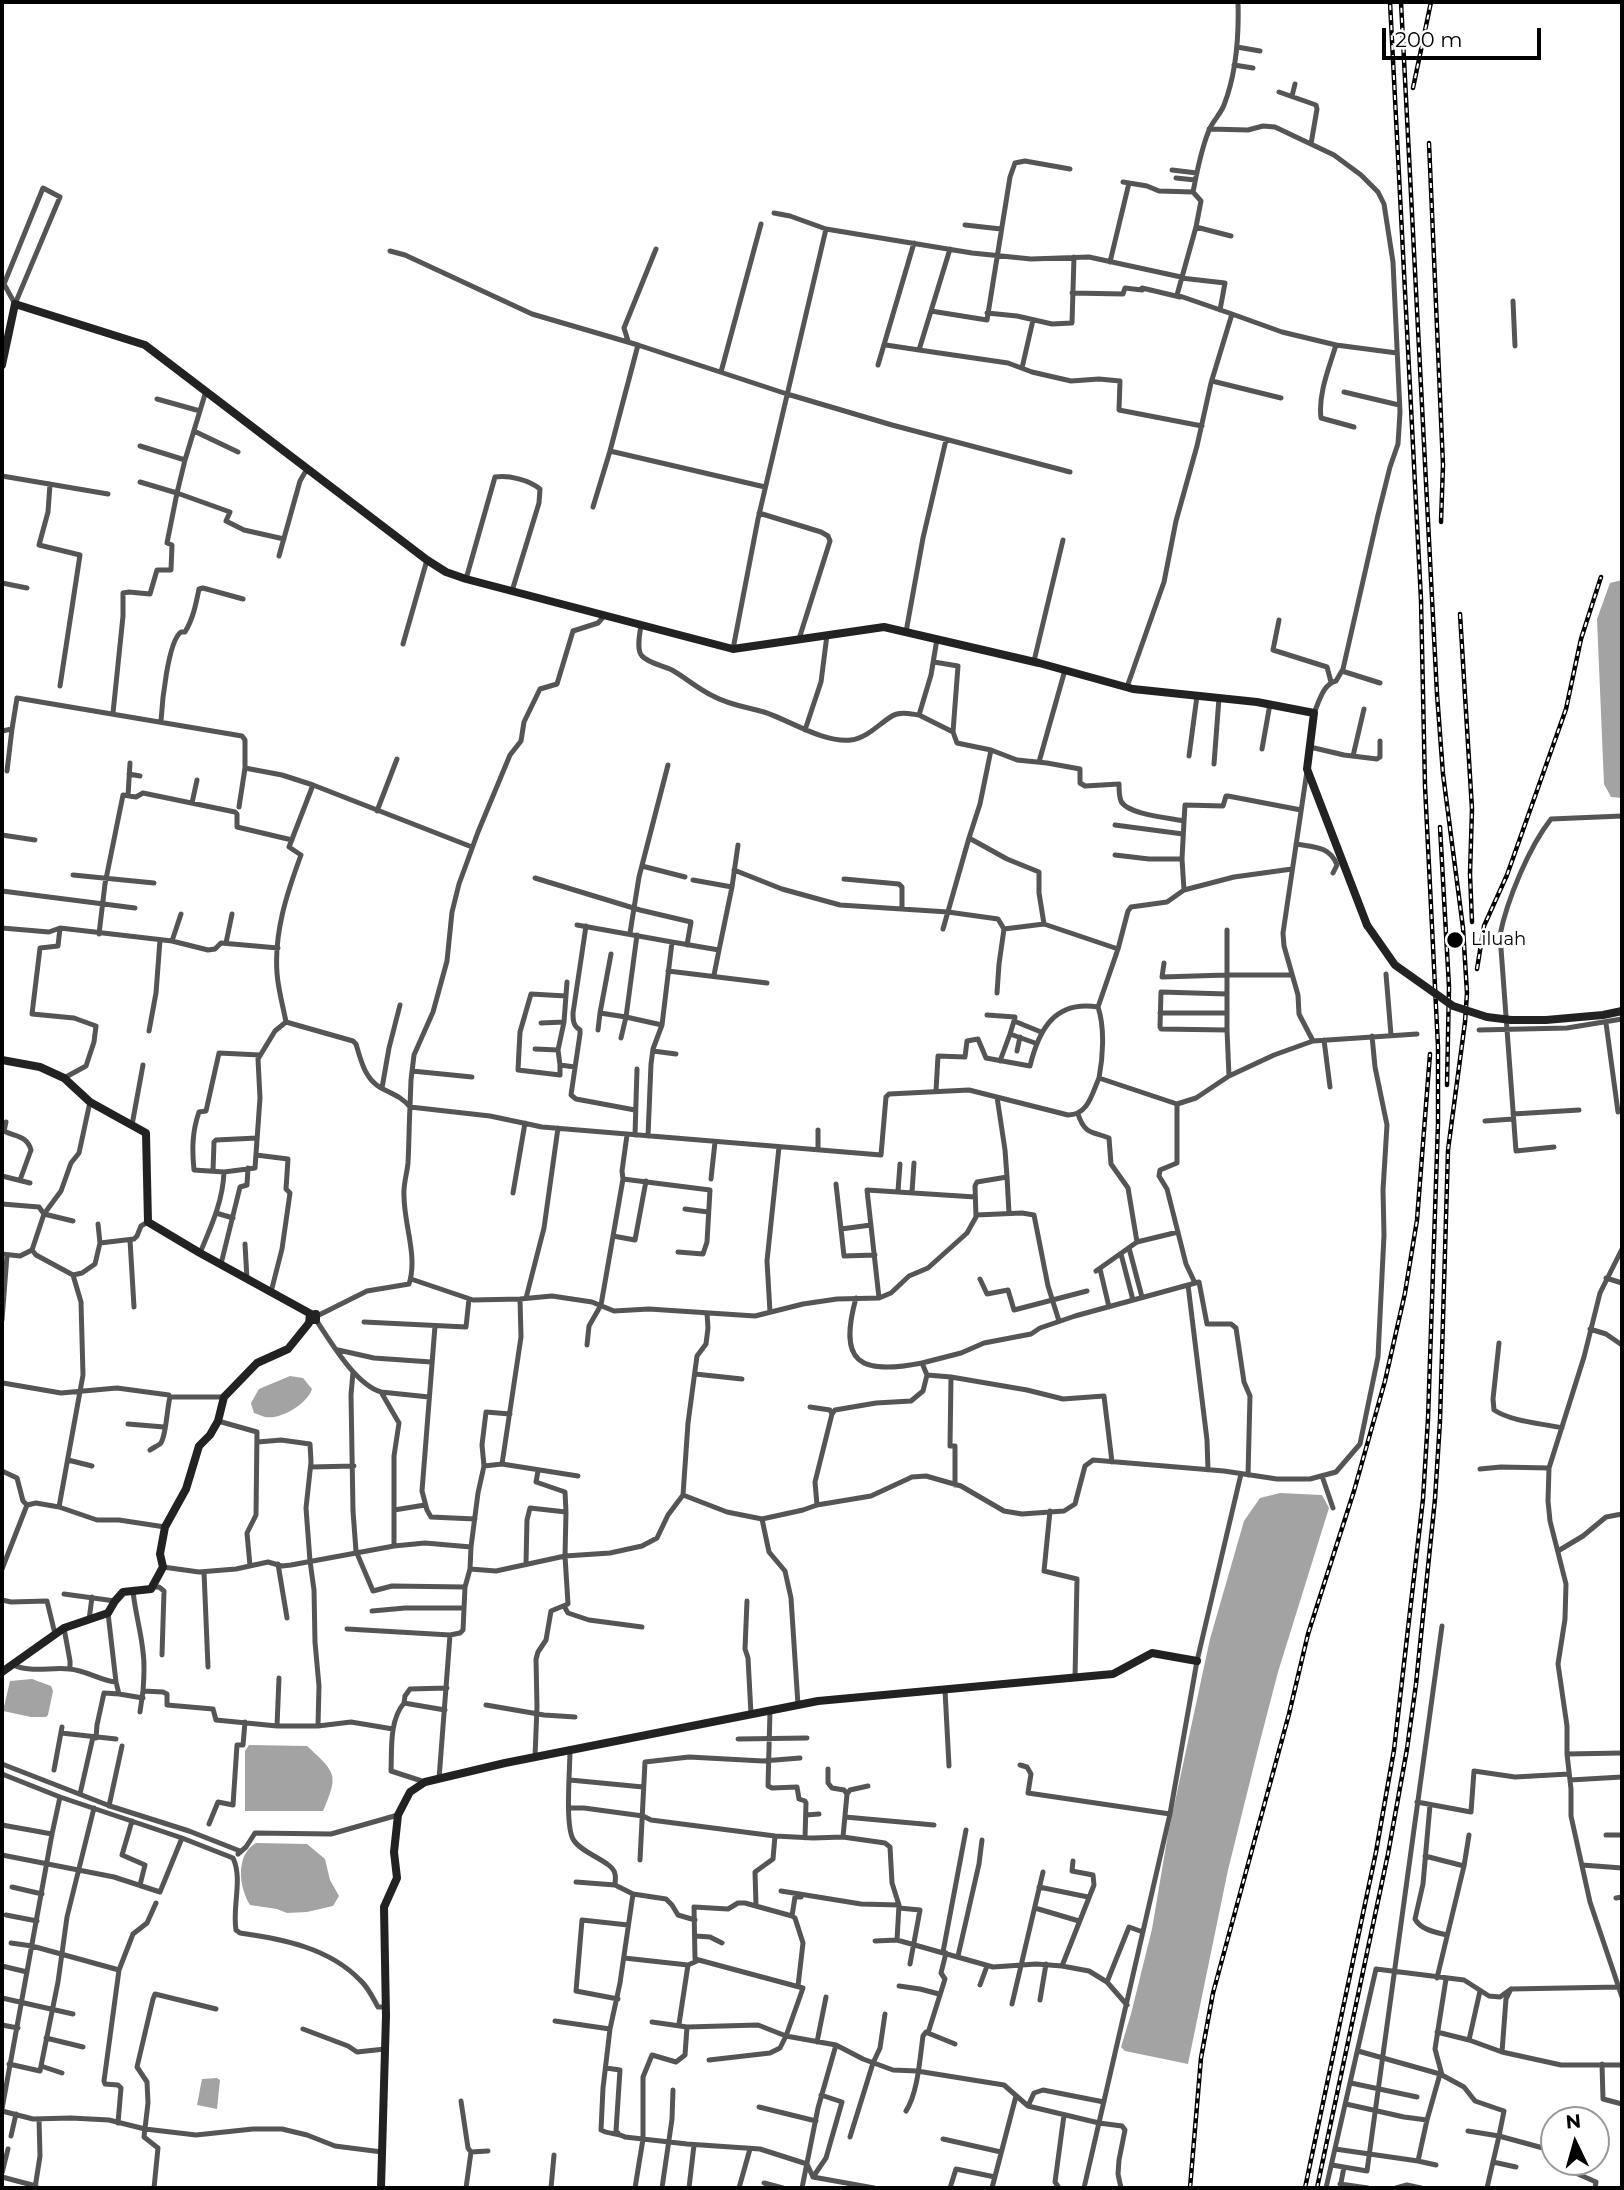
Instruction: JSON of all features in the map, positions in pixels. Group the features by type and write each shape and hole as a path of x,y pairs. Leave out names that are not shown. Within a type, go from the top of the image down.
{"street":[{"path":"1193,192 1209,129 1224,106 1234,65 1239,34 1238,2"},
{"path":"1237,47 1260,51"},
{"path":"1234,65 1253,68"},
{"path":"1292,96 1295,85"},
{"path":"1279,92 1316,105 1311,144"},
{"path":"1209,129 1248,130 1275,127 1334,155 1378,192 1384,204 1394,262 1398,444 1378,515 1342,671 1336,681 1326,687 1314,713 1283,933 1298,995 1299,1014 1312,1041"},
{"path":"932,312 987,320 1010,177 1016,163 1025,161 1070,169"},
{"path":"1172,170 1196,177"},
{"path":"1177,178 1196,177"},
{"path":"1110,262 1126,183 1159,191 1193,192 1201,201 1177,295 1181,297"},
{"path":"2,365 5,330 15,304 60,197 43,188 4,284 15,304 145,345 446,572 733,649 884,627 1034,661 1127,687 1270,704 1314,713"},
{"path":"774,213 826,229 950,249 1031,259 1089,257 1181,278 1225,283 1220,310"},
{"path":"721,372 761,224"},
{"path":"965,225 1011,233"},
{"path":"1196,227 1231,236"},
{"path":"733,649 759,513 826,229"},
{"path":"878,365 914,243"},
{"path":"628,341 624,328 656,248"},
{"path":"919,350 950,249"},
{"path":"390,251 405,255 532,314 628,341 787,394 1070,472"},
{"path":"987,313 1052,324 1072,323 1074,257"},
{"path":"1072,293 1123,294 1125,288 1142,288 1181,297 1282,332 1336,345 1397,353"},
{"path":"1513,301 1515,346"},
{"path":"1127,687 1164,582 1212,381 1232,314"},
{"path":"1021,368 1033,320"},
{"path":"593,508 638,345"},
{"path":"886,345 1008,363 1071,381 1120,381 1118,410 1202,426"},
{"path":"1336,345 1321,396 1321,418 1353,428"},
{"path":"1212,381 1281,398"},
{"path":"113,713 123,593 150,594 157,570 171,570 173,550 172,545 167,543 185,460 206,391"},
{"path":"1344,392 1399,405"},
{"path":"157,399 200,411"},
{"path":"194,432 238,452"},
{"path":"906,632 923,538 946,440"},
{"path":"140,446 185,460"},
{"path":"610,451 765,487"},
{"path":"279,556 300,481 307,468"},
{"path":"466,579 495,477 505,475 540,489 539,503 512,591"},
{"path":"2,476 108,494"},
{"path":"140,482 230,512 226,522 244,530 284,539"},
{"path":"50,484 48,512 39,545 80,555 60,686"},
{"path":"759,513 821,532 828,536 830,541 799,639"},
{"path":"1034,661 1063,540"},
{"path":"403,644 427,560"},
{"path":"2,583 27,588"},
{"path":"161,721 167,671 176,636 188,629 200,589 243,599"},
{"path":"153,1587 163,1567 160,1554 165,1527 186,1489 199,1446 218,1421 224,1397 257,1363 288,1349 314,1318 367,1291 409,1284 411,1240 405,1221 404,1193 414,1055 433,1012 447,961 452,912 459,884 510,755 521,741 524,722 540,689 557,684 573,631 598,623 605,615"},
{"path":"1279,620 1273,650 1325,666 1328,668 1331,682"},
{"path":"641,625 640,653 644,658 673,671 725,702 763,712 805,730 848,740 856,739 879,727 893,715 919,715 953,732"},
{"path":"805,730 821,682 827,635"},
{"path":"919,715 934,662 937,639"},
{"path":"934,662 958,666 953,732 957,743 991,750 1017,760 1080,769 1080,783 1085,786 1119,784 1124,805 1136,811 1184,821"},
{"path":"1039,762 1065,670"},
{"path":"1342,671 1380,683"},
{"path":"1189,755 1197,696"},
{"path":"6,771 17,698 242,736 245,740 245,768 239,807"},
{"path":"1214,764 1219,698"},
{"path":"1262,749 1270,704"},
{"path":"1353,756 1364,709"},
{"path":"2,731 12,729"},
{"path":"1310,747 1379,759 1380,741"},
{"path":"943,929 980,804 991,750"},
{"path":"377,811 397,759"},
{"path":"128,796 130,763"},
{"path":"621,1038 626,1017 635,908 642,866 668,765"},
{"path":"245,768 282,775 313,785 472,847"},
{"path":"1307,769 1367,925 1395,965 1453,1006 1487,1017 1546,1020 1622,1011"},
{"path":"129,774 141,776"},
{"path":"192,803 197,780"},
{"path":"286,1022 277,975 278,948 282,912 301,855 289,848 313,785"},
{"path":"99,934 123,795 138,797 143,793 234,812 237,814 237,827 292,840"},
{"path":"1184,890 1182,859 1185,805 1223,806 1228,796 1301,810"},
{"path":"1554,1147 1516,1151 1500,935 1510,896 1542,831 1551,819 1622,816"},
{"path":"1115,825 1183,834"},
{"path":"2,835 34,840"},
{"path":"969,838 1007,859 1039,872 1038,893 1044,924"},
{"path":"1296,844 1322,848 1333,855 1337,864 1333,873"},
{"path":"714,975 738,845"},
{"path":"1115,855 1182,859"},
{"path":"642,866 685,877"},
{"path":"286,1022 353,1041 365,1073 382,1088 404,1099 410,1107 558,1128 881,1155 886,1097 889,1094 970,1090 1068,1115 1086,1109 1099,1078 1102,1049 1098,1007 1131,907 1167,902 1184,890 1234,877 1292,869"},
{"path":"734,870 782,889 840,905 948,912 998,919 1004,929 997,993"},
{"path":"73,875 154,883"},
{"path":"535,878 691,922 687,945"},
{"path":"844,879 899,884 902,887 902,909"},
{"path":"693,880 732,887"},
{"path":"2,891 135,908"},
{"path":"172,941 181,914"},
{"path":"226,943 232,914"},
{"path":"1004,929 1044,924 1118,949"},
{"path":"577,925 719,950"},
{"path":"586,926 573,1013 573,1022 580,1030 572,1097 635,1110"},
{"path":"2,928 49,932 60,929 172,941 208,950 221,943 278,948"},
{"path":"60,929 58,946 40,948 32,1014 74,1018 96,1026 86,1066 64,1078"},
{"path":"1227,930 1229,1076"},
{"path":"149,1031 156,993 160,940"},
{"path":"648,1136 653,1051 662,1025 672,942"},
{"path":"598,1030 611,954"},
{"path":"1164,963 1161,1029 1227,1030"},
{"path":"668,971 768,983"},
{"path":"1386,974 1391,1035"},
{"path":"1162,977 1292,975"},
{"path":"566,996 531,994 520,1032 518,1070 560,1075 558,1050 564,1023 566,996 567,982"},
{"path":"1161,992 1227,993"},
{"path":"382,1088 400,1005"},
{"path":"936,1091 938,1055 965,1057 967,1041 978,1039 986,1058 1030,1066 1035,1043 1055,1015 1070,1008 1087,1005 1098,1007"},
{"path":"600,1013 662,1025"},
{"path":"1160,1013 1227,1013"},
{"path":"987,1015 1015,1017 1000,1061"},
{"path":"1479,1030 1567,1028 1622,1019"},
{"path":"1014,1021 1041,1032"},
{"path":"260,1055 219,1053 206,1111 199,1112 192,1144 194,1170 223,1172 255,1168 260,1098 258,1059 275,1031 286,1022"},
{"path":"541,1023 564,1023"},
{"path":"1606,1023 1618,1112"},
{"path":"1010,1034 1035,1043"},
{"path":"1099,1078 1177,1104 1196,1098 1229,1076 1312,1041 1417,1034"},
{"path":"682,1495 727,1512 762,1519 803,1510 817,1504 871,1496 912,1477 926,1476 955,1485 1004,1511 1021,1514 1064,1511 1075,1504 1085,1465 1093,1460 1277,1479 1310,1479 1336,1472 1360,1444 1378,1357 1387,1125 1375,1067 1372,1036"},
{"path":"1017,1051 1020,1037"},
{"path":"1324,1040 1330,1087"},
{"path":"535,1049 558,1050"},
{"path":"653,1051 676,1054"},
{"path":"2,1060 40,1067 64,1078 90,1102 146,1133 148,1222"},
{"path":"132,1125 143,1065"},
{"path":"560,1065 575,1067"},
{"path":"635,1135 637,1069"},
{"path":"412,1071 472,1077"},
{"path":"997,1097 1006,1150 1009,1213"},
{"path":"2,1320 4,1255 20,1256 32,1250 44,1214 61,1191 71,1163 79,1153 90,1102"},
{"path":"1177,1104 1177,1163 1160,1170 1159,1176 1167,1189 1186,1264 1195,1283"},
{"path":"1485,1121 1579,1110"},
{"path":"1077,1114 1093,1135 1109,1138 1111,1164 1128,1188 1137,1242"},
{"path":"6,1122 4,1131 22,1136 31,1150 20,1180"},
{"path":"513,1194 525,1123"},
{"path":"502,1464 521,1337 523,1299 544,1228 558,1128"},
{"path":"818,1130 818,1149"},
{"path":"587,1345 589,1326 601,1305 623,1179 627,1135"},
{"path":"213,1171 216,1140 257,1138"},
{"path":"711,1179 715,1142"},
{"path":"770,1312 767,1261 779,1147"},
{"path":"256,1155 288,1159 286,1189 290,1193 282,1250 271,1292"},
{"path":"912,1192 914,1163"},
{"path":"898,1191 900,1164"},
{"path":"220,1265 240,1186 247,1185 248,1168"},
{"path":"200,1253 216,1213 223,1188 223,1172"},
{"path":"2,1176 30,1183"},
{"path":"411,1279 468,1299 552,1296 601,1305 614,1311 649,1309 755,1316 803,1304 879,1298 891,1293 909,1276 933,1265 974,1225 977,1182 1007,1177"},
{"path":"623,1179 710,1190 707,1242 703,1254 678,1252"},
{"path":"613,1236 635,1240 646,1181"},
{"path":"836,1184 844,1256 875,1255"},
{"path":"879,1298 867,1189 975,1197"},
{"path":"2,1204 39,1208 44,1214 73,1221"},
{"path":"685,1209 708,1212"},
{"path":"216,1213 233,1218"},
{"path":"976,1215 1034,1214 1059,1321"},
{"path":"100,1243 137,1237 141,1226 148,1222"},
{"path":"148,1222 314,1318 349,1370 373,1390 429,1397"},
{"path":"32,1250 36,1255 73,1275 82,1273 95,1264 100,1243 98,1224"},
{"path":"841,1229 871,1225"},
{"path":"1109,1307 1098,1270 1137,1242 1178,1232"},
{"path":"130,1240 134,1307"},
{"path":"245,1244 247,1279"},
{"path":"1129,1248 1142,1297"},
{"path":"1622,1250 1600,1293 1584,1357 1549,1468 1549,1511 1566,1584 1565,1619 1558,1664 1567,1726 1571,1816 1590,1902 1622,1997"},
{"path":"1121,1254 1133,1300"},
{"path":"59,1507 83,1375 81,1302 73,1275"},
{"path":"1606,1278 1622,1283"},
{"path":"980,1279 987,1294 1008,1290 1013,1310 1087,1291"},
{"path":"856,1298 850,1320 849,1338 852,1350 860,1362 895,1367 922,1363 961,1353 985,1343 1031,1334 1059,1321 1199,1282 1207,1324 1231,1324 1236,1328 1244,1382 1250,1396 1244,1474 1197,1661 1170,1814 1084,2188"},
{"path":"1188,1285 1207,1440 1208,1470"},
{"path":"364,1322 466,1327 468,1299"},
{"path":"470,1569 496,1571 565,1556 610,1553 642,1546 657,1538 682,1495 695,1374 698,1356 706,1344 706,1313"},
{"path":"435,1326 422,1491 431,1517 474,1519"},
{"path":"1590,1329 1606,1334 1622,1345"},
{"path":"1499,1343 1494,1410 1520,1420 1562,1428"},
{"path":"337,1350 374,1359 431,1362"},
{"path":"817,1504 815,1482 832,1413 835,1410 876,1403 911,1401 923,1391 927,1375 922,1363"},
{"path":"353,1372 351,1395 356,1551 373,1591 392,1586 465,1587"},
{"path":"695,1374 742,1379"},
{"path":"927,1375 1017,1388 1063,1399 1104,1396 1112,1462"},
{"path":"951,1377 950,1446 955,1446 955,1485"},
{"path":"3,1382 61,1393 117,1388 170,1397 224,1397"},
{"path":"381,1392 399,1423 394,1449 394,1546"},
{"path":"150,1450 164,1438 170,1397"},
{"path":"810,1408 830,1410 832,1413"},
{"path":"347,1629 450,1635 463,1630 465,1587 470,1569 474,1519 484,1466 482,1445 486,1412 510,1414"},
{"path":"218,1421 257,1432 256,1516 247,1533 250,1566"},
{"path":"128,1424 164,1427"},
{"path":"258,1442 281,1440 310,1444 311,1467 306,1508 314,1590 319,1685 318,1726"},
{"path":"68,1460 92,1466"},
{"path":"484,1466 502,1464 578,1476"},
{"path":"311,1467 354,1466"},
{"path":"1480,1469 1549,1468"},
{"path":"2,1471 17,1478 23,1501 27,1505"},
{"path":"535,1757 536,1660 546,1640 551,1611 568,1604 565,1492 536,1482 538,1471"},
{"path":"1322,1476 1332,1508"},
{"path":"27,1505 36,1503 59,1507 97,1520 119,1520 165,1527"},
{"path":"2,1569 27,1505"},
{"path":"394,1510 425,1505"},
{"path":"526,1563 527,1520 530,1508 566,1512"},
{"path":"1051,1511 1044,1572 1077,1579 1075,1678"},
{"path":"1558,1550 1583,1536 1606,1517 1622,1514"},
{"path":"762,1519 769,1552 785,1571 791,1598 798,1705"},
{"path":"163,1567 204,1572 268,1562 291,1565 356,1551 425,1542 471,1547"},
{"path":"278,1564 287,1618"},
{"path":"204,1572 208,1667"},
{"path":"119,1694 108,1613 123,1592 143,1591 153,1587 164,1591 162,1655"},
{"path":"133,1591 143,1651 143,1695 140,1712"},
{"path":"64,1594 115,1601"},
{"path":"89,1620 92,1597"},
{"path":"2,1600 47,1601 55,1634"},
{"path":"747,1601 745,1649 748,1658 751,1714"},
{"path":"564,1606 568,1613 589,1620 642,1627"},
{"path":"373,1611 464,1608"},
{"path":"2,1672 64,1628 108,1613"},
{"path":"1332,2165 1367,2171 1442,1626"},
{"path":"64,1628 70,1669"},
{"path":"439,1779 450,1635"},
{"path":"381,2188 385,2049 384,1907 397,1878 394,1852 398,1815 410,1792 425,1782 535,1757 818,1701 1114,1674 1152,1653 1197,1661"},
{"path":"14,1665 22,1668 70,1669 117,1682"},
{"path":"277,1726 279,1678"},
{"path":"425,1782 391,1771 393,1729 410,1689 447,1688"},
{"path":"945,1690 949,1766"},
{"path":"80,1794 104,1693 143,1695 167,1692 167,1705 213,1709 216,1720 277,1726 318,1726 351,1722 393,1729"},
{"path":"404,1703 445,1710"},
{"path":"486,1705 544,1715 575,1717"},
{"path":"770,1711 769,1787 797,1787 799,1799 806,1803 805,1838"},
{"path":"209,1824 218,1802 233,1805 237,1745 243,1745 245,1723"},
{"path":"54,1770 62,1730 94,1738 116,1739"},
{"path":"738,1739 807,1738"},
{"path":"108,1806 122,1746"},
{"path":"570,1750 569,1808 573,1839 584,1850 615,1870 615,1885"},
{"path":"1567,1754 1622,1753"},
{"path":"640,1860 645,1762 689,1757 763,1761 800,1758"},
{"path":"2,1764 108,1806 185,1830 240,1852"},
{"path":"1020,1765 1027,1767 1031,1774 1028,1793 1170,1814"},
{"path":"828,1769 828,1783 847,1794"},
{"path":"1417,1802 1471,1812 1474,1771 1516,1777 1622,1777"},
{"path":"2,1774 233,1858 236,1873 236,1930 274,1941 298,1944 325,1955 362,1981 378,2007 385,2007"},
{"path":"570,1780 643,1787"},
{"path":"843,1837 847,1794 850,1790 868,1786"},
{"path":"61,1797 2,2110 39,2119 71,2118 196,2135 282,2129 335,2146 382,2152"},
{"path":"1430,1805 1423,1884 1415,1919 1418,1925 1447,1935"},
{"path":"9,2064 40,2071 66,1917 94,1808"},
{"path":"569,1808 775,1836 843,1837 877,1842 890,1847 892,1883 899,1906 897,1940"},
{"path":"806,1815 819,1814"},
{"path":"233,1858 255,1833 331,1834 398,1815"},
{"path":"845,1817 934,1825"},
{"path":"131,1821 122,1855 144,1863 146,1867 140,1885"},
{"path":"2,1825 52,1834"},
{"path":"2,1855 114,1877 160,1892 185,1830"},
{"path":"928,2033 945,1979 941,1973 966,1830"},
{"path":"1437,1978 1469,1835"},
{"path":"1606,1835 1622,1835"},
{"path":"756,1905 755,1872 773,1859 775,1836"},
{"path":"958,1956 982,1840"},
{"path":"1425,1856 1464,1866"},
{"path":"1062,1966 1094,1885 1094,1876 1072,1871 1073,1861"},
{"path":"1582,1866 1622,1868"},
{"path":"1012,2004 1042,1872"},
{"path":"576,1882 615,1885 633,1894 666,1899 678,1915 695,1920"},
{"path":"12,1887 42,1894"},
{"path":"1039,1887 1088,1897"},
{"path":"781,1891 920,1910 910,1964"},
{"path":"633,1894 618,1999 610,2029 601,2130 625,2137 760,2149 807,2164 813,2176"},
{"path":"792,1916 795,1897 801,1898 802,1894"},
{"path":"118,2123 121,2088 118,2085 105,2084 104,2081 119,1970 133,1934 147,1923 156,1903"},
{"path":"697,1961 694,1908 723,1910 738,1903 756,1905 795,1918 803,1943 799,1986"},
{"path":"1035,1908 1079,1921"},
{"path":"6,1915 37,1921"},
{"path":"618,1999 576,1991 582,1920 628,1926"},
{"path":"1107,1982 1129,1927 1143,1932"},
{"path":"696,1936 710,1937 722,1943"},
{"path":"875,1941 897,1940 993,1967 1046,1964 1089,1971 1107,1982 1127,2005"},
{"path":"11,1942 62,1953 119,1970"},
{"path":"624,1958 688,1965 697,1961 803,1987 780,2048 770,2053 709,2060"},
{"path":"1040,2000 1046,1964"},
{"path":"679,2025 688,1965"},
{"path":"2,1966 27,1972"},
{"path":"980,1985 987,1966"},
{"path":"1326,2188 1376,1969 1464,1980 1489,1996 1500,1997 1511,1989 1619,1987"},
{"path":"1418,2161 1441,2075 1435,2049 1446,1979"},
{"path":"899,1986 939,1994"},
{"path":"1502,2052 1506,1999 1511,1989"},
{"path":"1469,2040 1480,1991"},
{"path":"154,2188 158,2148 145,2140 148,2104 146,2082 137,2067 155,1994 216,2009"},
{"path":"817,2042 826,1997"},
{"path":"2,1998 73,2014"},
{"path":"850,2137 880,2048 885,2014"},
{"path":"555,2021 610,2029"},
{"path":"652,2022 687,2026 756,2025 786,2036 836,2045 893,2070 917,2071 1004,2085 1028,2106 1122,2126 1125,2130 1118,2174 1121,2188"},
{"path":"2,2025 18,2028"},
{"path":"635,2188 643,2139 643,2077 652,2055 676,2062 685,2055 687,2026"},
{"path":"303,2029 357,2052 385,2049"},
{"path":"906,2110 911,2104 923,2036 926,2032 955,2044"},
{"path":"1437,2032 1502,2052 1572,2066 1622,2065"},
{"path":"46,2038 83,2047"},
{"path":"802,2188 821,2095 836,2045"},
{"path":"1358,2051 1441,2075 1464,2087 1475,2101 1504,2111 1487,2188"},
{"path":"1602,2064 1603,2099 1622,2104"},
{"path":"41,2066 62,2073"},
{"path":"606,2068 620,2070 618,2133"},
{"path":"1351,2083 1417,2097"},
{"path":"662,2188 673,2090"},
{"path":"1028,2106 1034,2093 1043,2090 1104,2102"},
{"path":"813,2176 826,2158 842,2102 821,2095"},
{"path":"992,2188 1016,2096"},
{"path":"461,2101 463,2127 471,2152 466,2188"},
{"path":"1346,2104 1427,2120"},
{"path":"759,2107 816,2121"},
{"path":"12,2136 16,2114"},
{"path":"1059,2188 1055,2182 1064,2115"},
{"path":"8,2149 2,2175 35,2187 40,2157 39,2119"},
{"path":"1468,2131 1540,2147"},
{"path":"943,2139 1001,2152"},
{"path":"689,2188 694,2144"},
{"path":"739,2188 750,2149"},
{"path":"1335,2149 1436,2165"},
{"path":"471,2152 488,2151"},
{"path":"551,2188 554,2155"},
{"path":"1493,2162 1516,2167"},
{"path":"1340,2185 1344,2167"},
{"path":"950,2188 956,2169 995,2177"},
{"path":"813,2176 874,2188"},
{"path":"1582,2176 1596,2182 1595,2188"},
{"path":"1328,2181 1368,2188"},
{"path":"764,2183 783,2188"},
{"path":"1396,2188 1407,2185 1421,2188"}],"shaded area":[{"path":"1622,580 1622,798 1611,797 1604,784 1597,619 1610,583"},
{"path":"290,1376 303,1378 312,1389 305,1400 293,1410 278,1416 265,1417 254,1413 251,1403 259,1389"},
{"path":"1280,1493 1322,1495 1329,1508 1278,1672 1258,1749 1228,1870 1188,2064 1125,2051 1121,2047 1152,1929 1168,1834 1210,1639 1244,1521 1260,1498"},
{"path":"32,1679 51,1686 53,1691 48,1715 31,1717 3,1711 10,1681"},
{"path":"249,1745 307,1746 324,1762 332,1775 331,1789 323,1811 245,1811 245,1751"},
{"path":"256,1843 307,1844 325,1859 330,1880 339,1896 333,1906 287,1913 250,1905 243,1889 241,1872 245,1855"},
{"path":"202,2079 220,2080 217,2109 197,2105"}],"railway":[{"path":"1305,2188 1376,1852 1394,1750 1423,1499 1428,1419 1438,1047 1425,786 1421,600 1390,2"},
{"path":"1317,2188 1388,1854 1416,1684 1435,1499 1440,1421 1448,1150 1467,993 1463,928 1443,774 1437,694 1401,2"},
{"path":"1413,88 1431,2"},
{"path":"1429,143 1443,465 1441,522"},
{"path":"1477,969 1484,926 1507,875 1566,709 1581,639 1601,577"},
{"path":"1460,614 1472,809 1472,922"},
{"path":"1440,827 1449,987 1447,1085"},
{"path":"1190,2188 1201,2058 1213,1993 1308,1634 1354,1491 1385,1381 1405,1293 1417,1220 1430,1054"}],"place":[{"name":"Liluah","path":"1455,940"}]}
